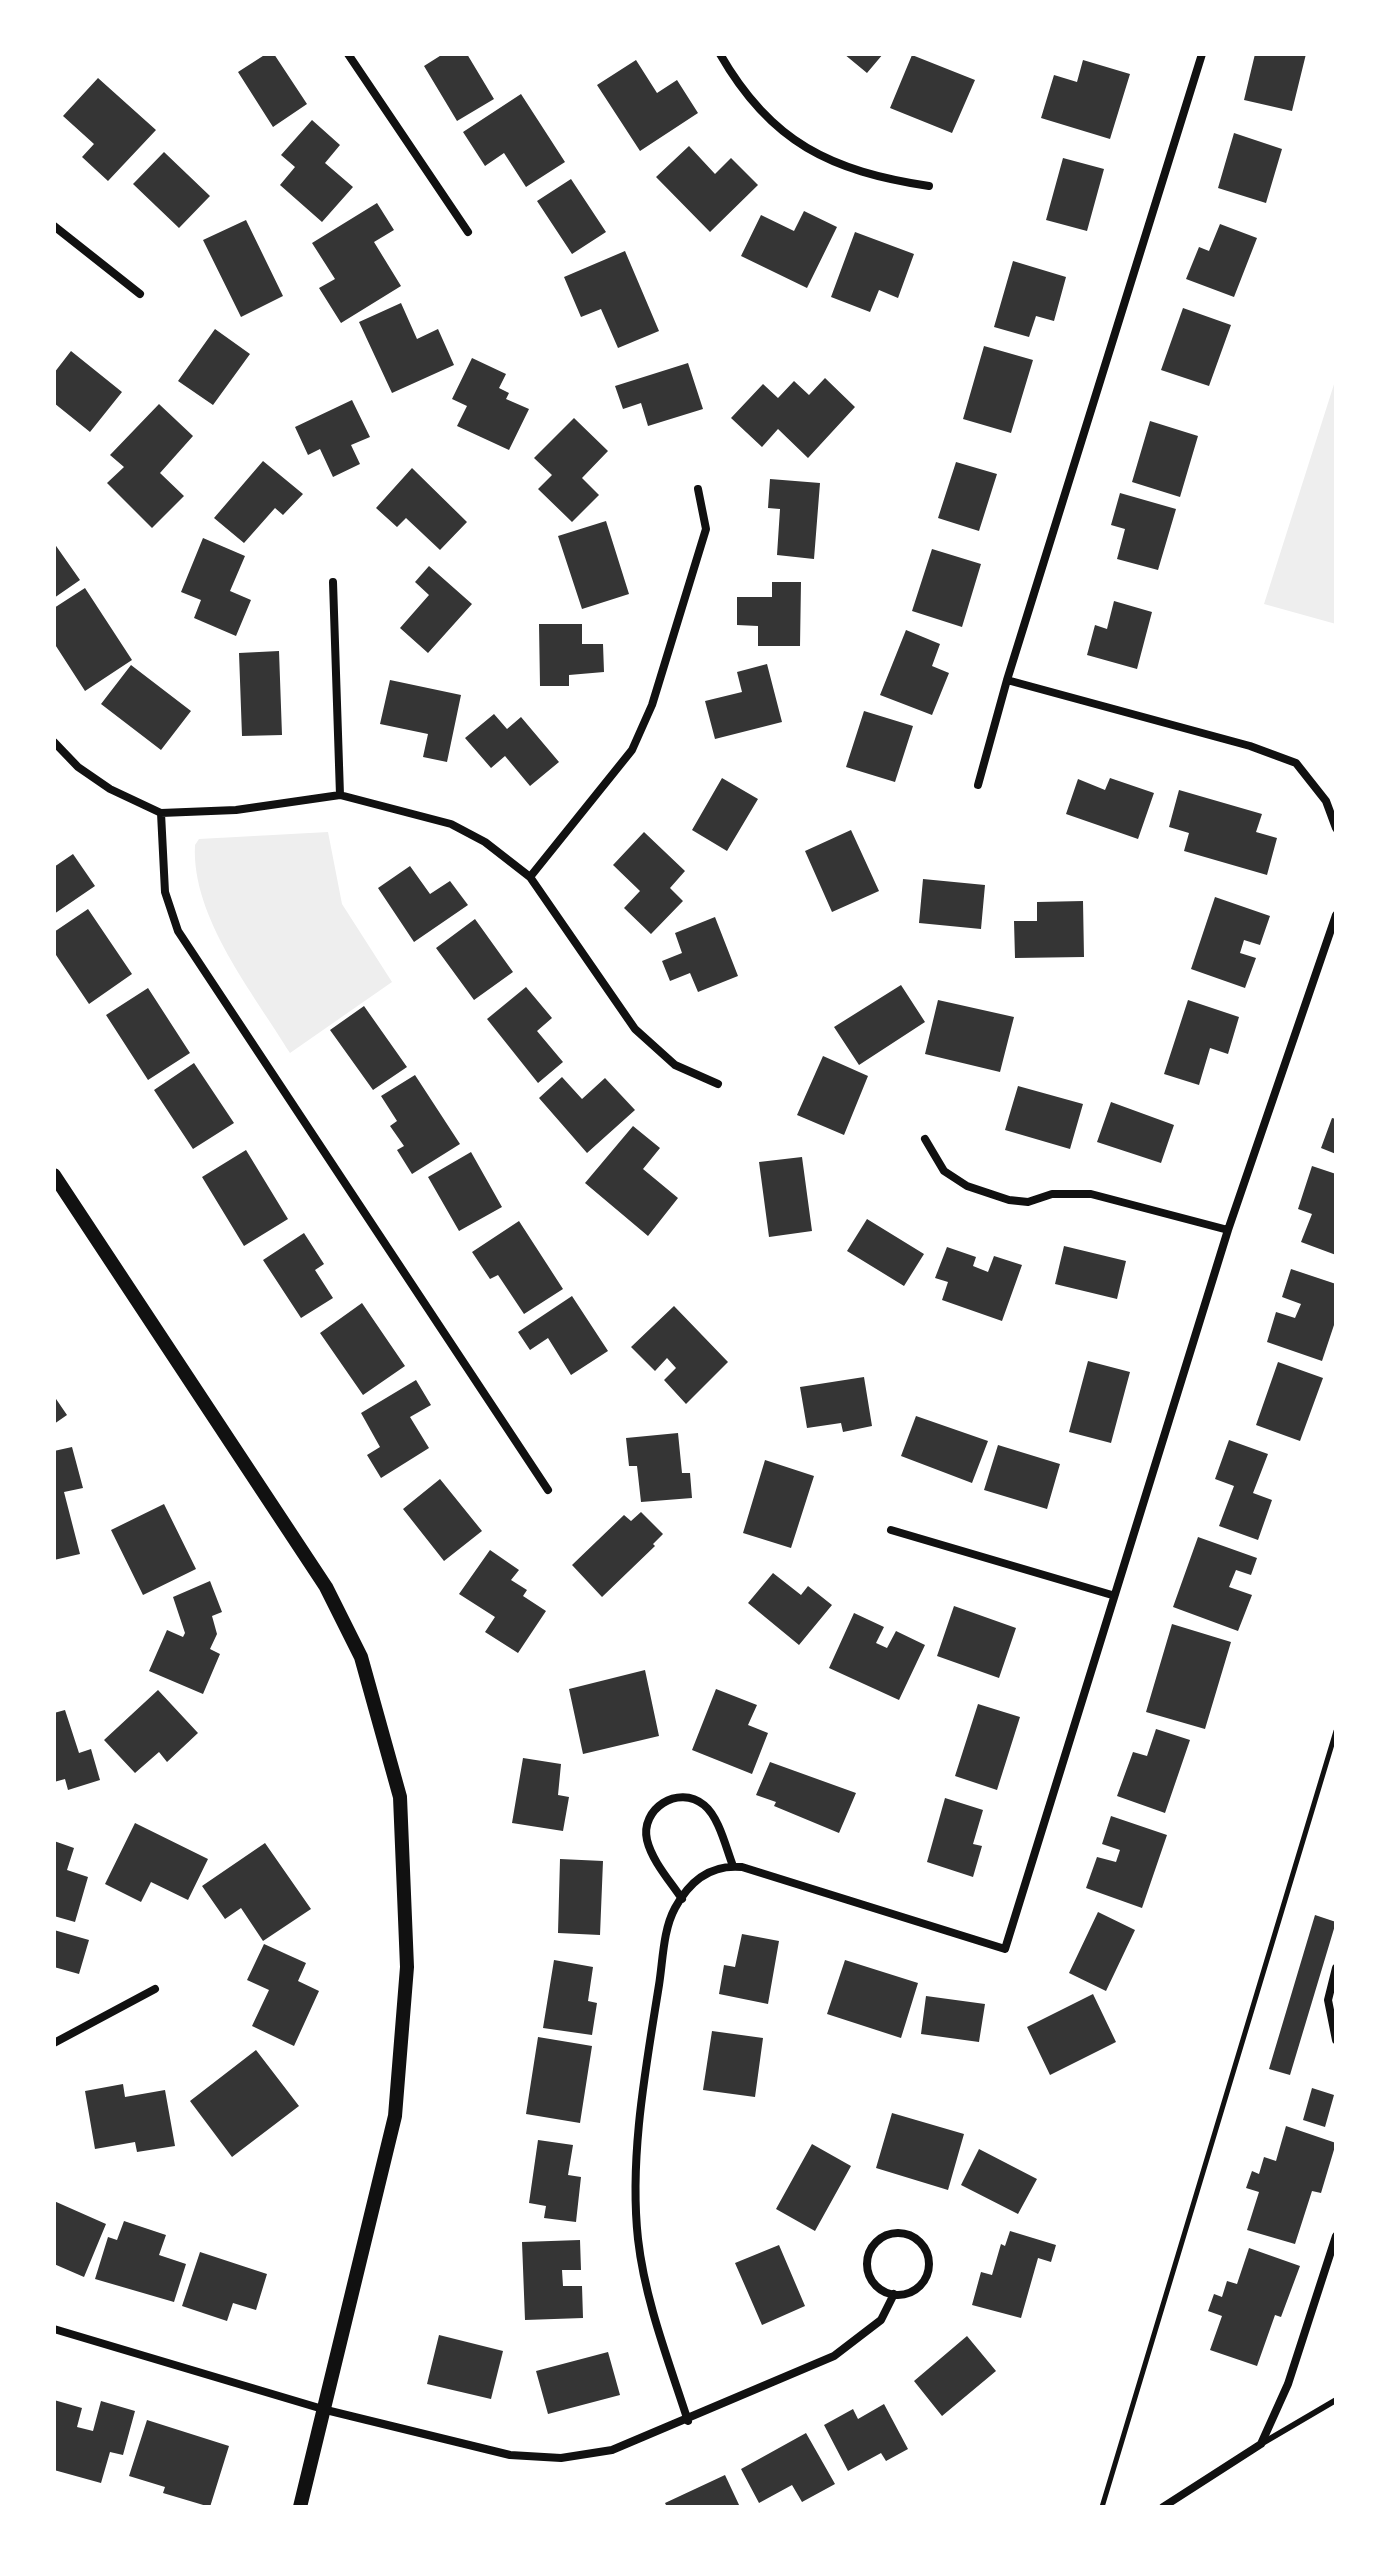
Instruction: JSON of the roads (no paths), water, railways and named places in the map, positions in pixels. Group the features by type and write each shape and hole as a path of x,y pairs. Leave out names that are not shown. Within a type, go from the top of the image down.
{"street":[{"path":"348,54 468,232"},
{"path":"720,54 776,127 827,161 872,177 929,186"},
{"path":"978,785 1007,680 1202,54"},
{"path":"54,226 140,294"},
{"path":"530,877 632,750 652,705 706,529 698,489"},
{"path":"333,582 340,795"},
{"path":"1007,680 1250,746 1296,763 1326,801 1336,828"},
{"path":"54,742 78,767 110,789 161,813 236,810 340,795 451,824 485,842 530,877 635,1029 675,1065 718,1084"},
{"path":"161,813 165,892 178,931 548,1490"},
{"path":"688,2421 655,2317 642,2257 635,2179 667,1933 694,1881 711,1869 733,1866 1005,1949 1112,1595 1228,1230 1336,915"},
{"path":"925,1139 944,1171 967,1186 1009,1200 1028,1202 1052,1194 1091,1194 1228,1230"},
{"path":"54,1175 326,1587 361,1657 400,1797 407,1967 395,2116 300,2507"},
{"path":"891,1530 1112,1595"},
{"path":"682,1899 647,1843 648,1820 662,1803 683,1797 704,1805 711,1813 733,1866"},
{"path":"1336,1968 1328,2000 1336,2040"},
{"path":"54,2043 155,1989"},
{"path":"899,2233 918,2239 924,2247 929,2266 927,2276 913,2291 894,2294 875,2285 867,2266 872,2246 889,2234 899,2233"},
{"path":"1163,2507 1261,2444 1288,2384 1336,2236"},
{"path":"54,2329 326,2410 510,2455 561,2458 612,2450 688,2421 834,2356 881,2320 894,2294"}],"lane":[{"path":"1261,2444 1336,2400"}]}
